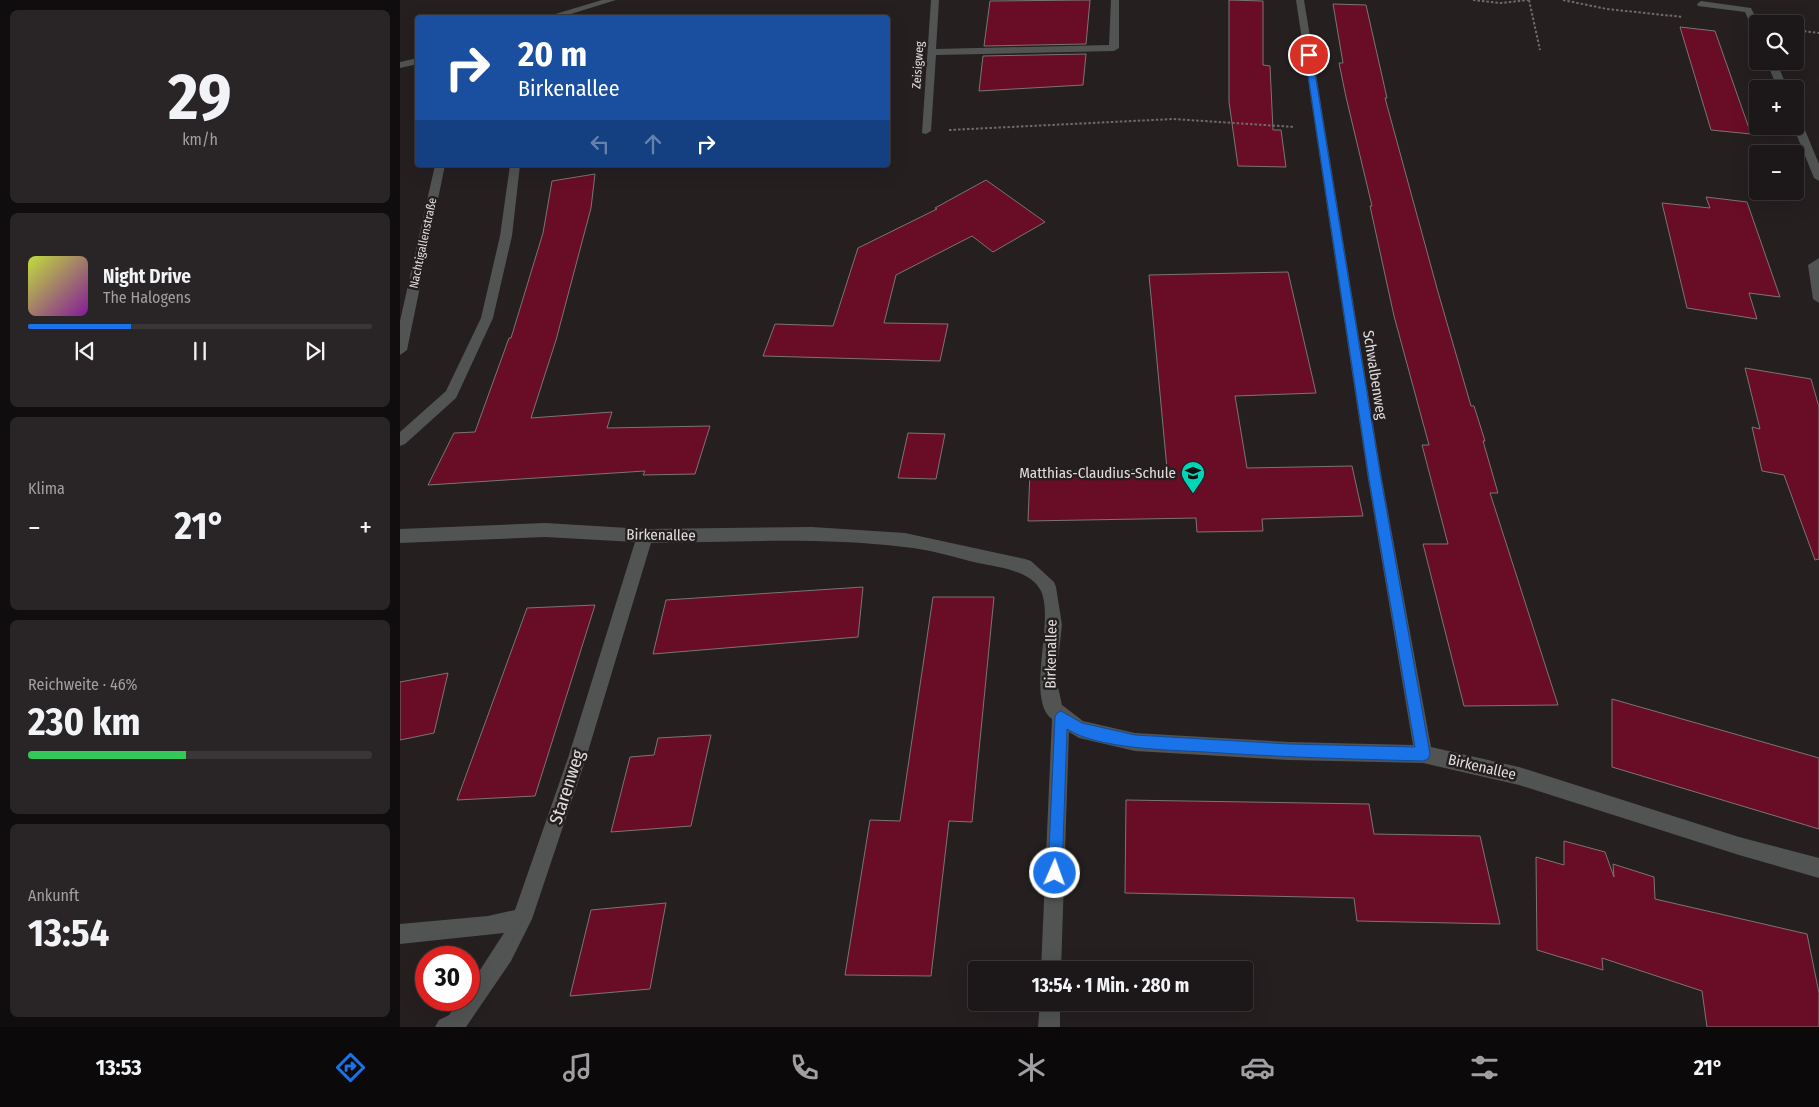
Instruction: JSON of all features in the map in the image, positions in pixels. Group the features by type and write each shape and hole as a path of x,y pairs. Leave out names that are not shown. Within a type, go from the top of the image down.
{"street":[{"path":"557,15 612,0"},
{"name":"Zeisigweg","path":"926,131 935,0"},
{"path":"932,52 1114,48 1115,0"},
{"name":"Schwalbenweg","path":"1300,0 1375,479 1423,754"},
{"path":"1702,4 1748,10 1750,15"},
{"path":"400,64 415,62"},
{"path":"1802,135 1819,178"},
{"name":"Nachtigallenstraße","path":"400,350 440,167"},
{"path":"400,440 451,394 488,318 506,236 514,167"},
{"path":"1819,262 1814,265 1819,299"},
{"name":"Birkenallee","path":"400,536 545,530 644,536 812,534 905,540 1025,566 1048,588 1054,625 1048,678 1054,710 1079,729 1135,742 1289,751 1423,754 1520,776 1730,843 1819,868"},
{"name":"Starenweg","path":"446,1027 456,1022 467,1007 504,954 522,919 577,758 644,536"},
{"path":"1051,961 1061,717"},
{"path":"400,934 488,926 522,919"},
{"path":"1049,1027 1050,1011"}],"path":[{"path":"1473,0 1501,3 1528,0 1540,50"},
{"path":"1563,0 1607,9 1686,17"},
{"path":"1804,31 1819,33"},
{"path":"926,131 1172,119 1321,129"}],"building":[{"path":"1090,0 1086,44 984,46 990,1"},
{"path":"1229,0 1263,1 1263,65 1270,66 1273,130 1281,130 1286,167 1238,166 1229,102"},
{"path":"1333,4 1366,5 1387,98 1385,98 1438,292 1471,406 1474,406 1485,441 1483,441 1498,493 1490,493 1558,705 1464,706 1423,544 1448,544 1422,445 1429,445 1394,316 1370,206 1372,206 1346,97 1339,63 1343,63"},
{"path":"1680,27 1715,31 1749,128 1749,134 1711,130"},
{"path":"1086,54 1083,85 979,91 983,56"},
{"path":"595,174 591,208 556,340 531,418 612,412 607,428 710,426 695,474 643,475 645,471 428,485 454,433 475,432 509,338 511,338 543,233 552,181"},
{"path":"986,180 1045,222 993,252 972,236 896,275 884,323 948,324 940,361 763,356 775,324 833,326 858,248 937,209 935,208"},
{"path":"1706,197 1747,202 1780,297 1749,293 1757,319 1687,308 1662,203 1710,208"},
{"path":"1288,272 1316,393 1235,396 1247,468 1352,466 1363,516 1262,519 1263,531 1197,532 1196,518 1028,521 1030,472 1167,469 1149,275"},
{"path":"1745,368 1811,379 1819,407 1819,559 1815,560 1784,475 1762,471 1752,427 1760,429"},
{"path":"908,433 945,434 936,479 898,478"},
{"path":"863,587 858,637 653,654 666,600"},
{"path":"933,597 994,597 972,822 949,821 931,976 845,975 870,820 900,821"},
{"path":"595,605 535,796 457,800 527,608"},
{"path":"448,673 434,733 400,740 400,682"},
{"path":"1612,699 1819,758 1819,829 1612,767"},
{"path":"711,735 691,826 611,832 630,757 654,755 658,738"},
{"path":"1126,800 1369,804 1374,834 1480,836 1500,924 1357,921 1354,898 1125,893"},
{"path":"1564,841 1605,852 1614,877 1613,864 1654,877 1655,899 1807,934 1819,993 1819,1027 1707,1027 1702,991 1602,958 1603,970 1537,950 1536,857 1564,865"},
{"path":"666,903 650,989 570,996 591,910"}],"place":[{"name":"Matthias-Claudius-Schule","path":"1193,494"}],"route":[{"path":"1055,873 1061,717 1079,729 1135,742 1289,751 1423,754 1375,479 1309,55"}]}
